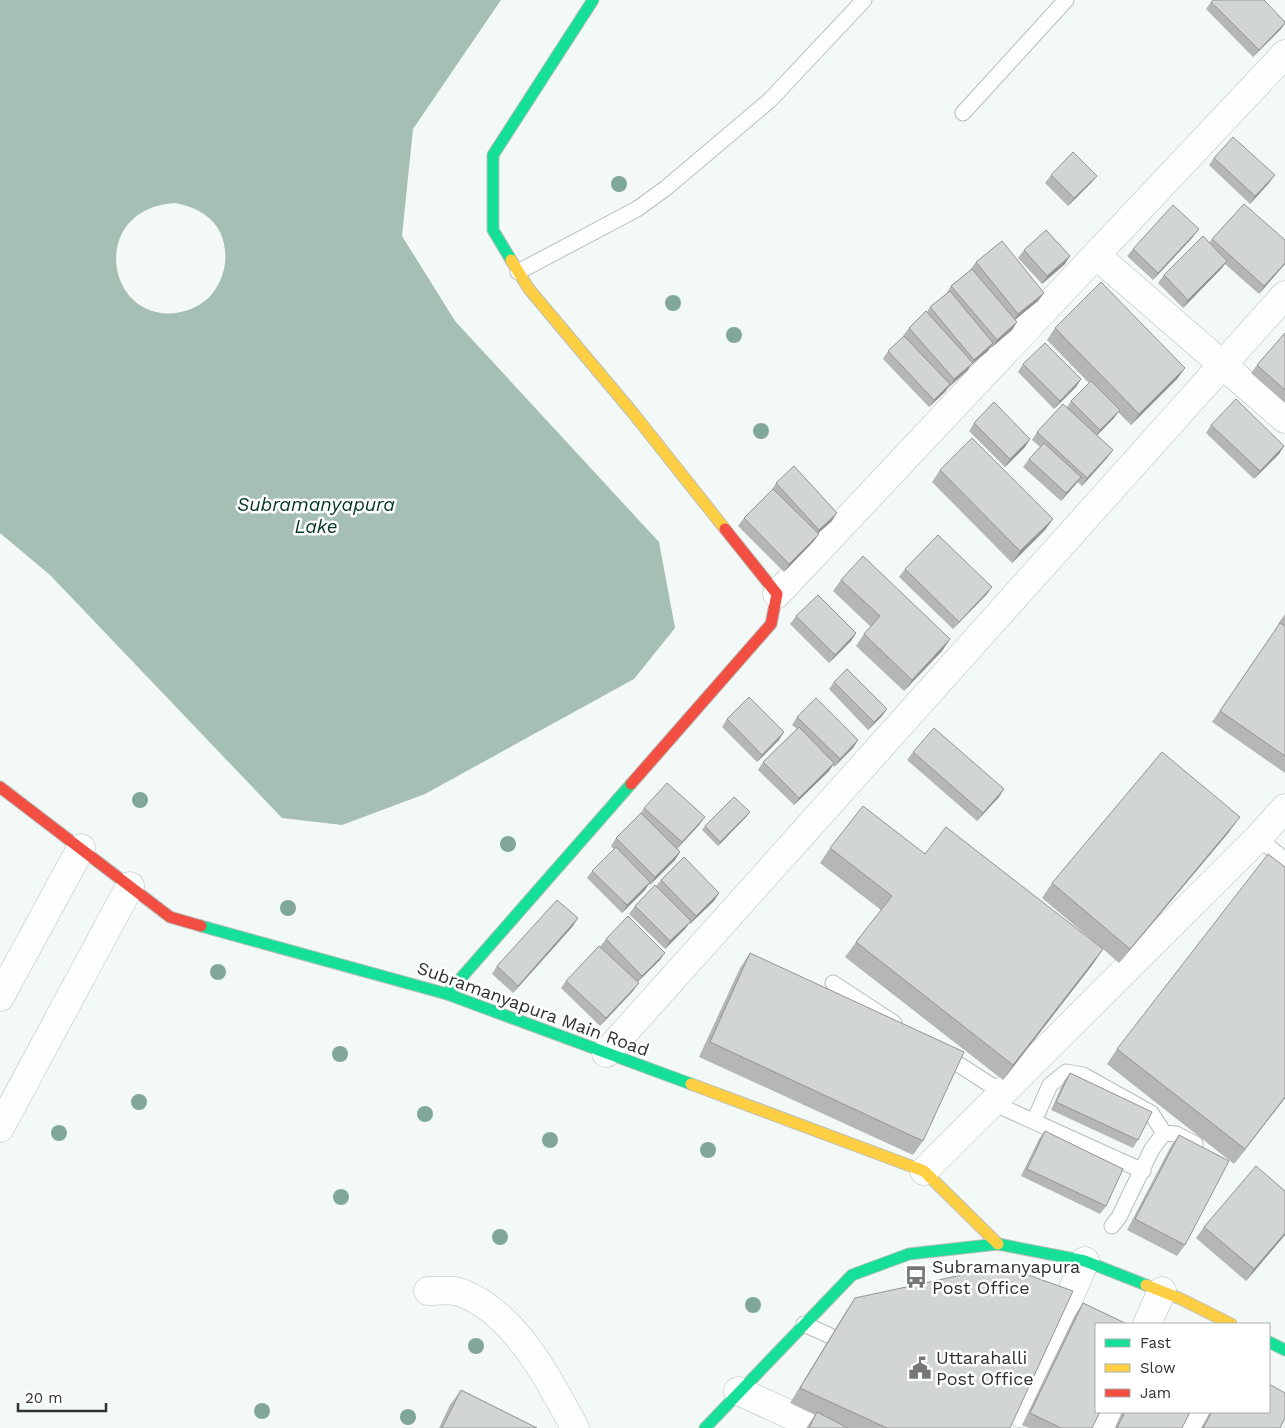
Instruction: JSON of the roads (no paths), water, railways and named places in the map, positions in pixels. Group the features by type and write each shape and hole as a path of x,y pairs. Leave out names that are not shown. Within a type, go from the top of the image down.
{"street":[{"path":"593,0 493,155 493,230 529,289 632,413 776,594"},
{"path":"448,994 772,624 776,594 1285,54"},
{"path":"1096,256 1221,366 1285,419"},
{"path":"606,1053 1285,295"},
{"name":"Subramanyapura Main Road","path":"0,787 170,917 448,994 924,1171 998,1244"},
{"path":"924,1171 1258,838 1285,808"},
{"path":"0,997 81,848"},
{"path":"0,1128 130,886"},
{"path":"710,1426 738,1391 852,1274 909,1254 998,1244 1085,1261 1162,1291 1229,1323"},
{"path":"1020,1413 1085,1261"},
{"path":"428,1291 461,1292 495,1312 527,1348 555,1391 575,1428"},
{"path":"1147,1323 1162,1291"},
{"path":"1270,1342 1285,1350"},
{"path":"738,1391 820,1428"},
{"path":"1099,1428 1106,1413"},
{"path":"1187,1428 1194,1413"}],"lane":[{"path":"518,272 637,208 666,188 770,100 864,0"},
{"path":"963,112 1066,0"},
{"path":"1258,838 1285,860"},
{"path":"833,983 906,1030"},
{"path":"930,1046 998,1098 1034,1121 1142,1171"},
{"path":"1034,1121 1050,1086 1066,1072 1083,1076 1151,1113 1164,1133"},
{"path":"1164,1133 1176,1134 1206,1150"},
{"path":"1112,1226 1119,1217 1152,1149 1164,1133"},
{"path":"804,1324 857,1348 862,1347"}],"water":[{"name":"Subramanyapura Lake","path":"0,0 501,0 413,129 402,236 455,321 659,542 675,628 634,679 425,794 342,825 282,818 50,575 0,533","holes":["175,203 194,208 213,222 223,241 225,252 223,274 212,294 196,307 176,313 152,311 133,300 121,283 116,263 119,242 129,223 147,209"]}],"place":[{"name":"Subramanyapura Post Office","path":"916,1277"},
{"name":"Uttarahalli Post Office","path":"920,1368"}]}
